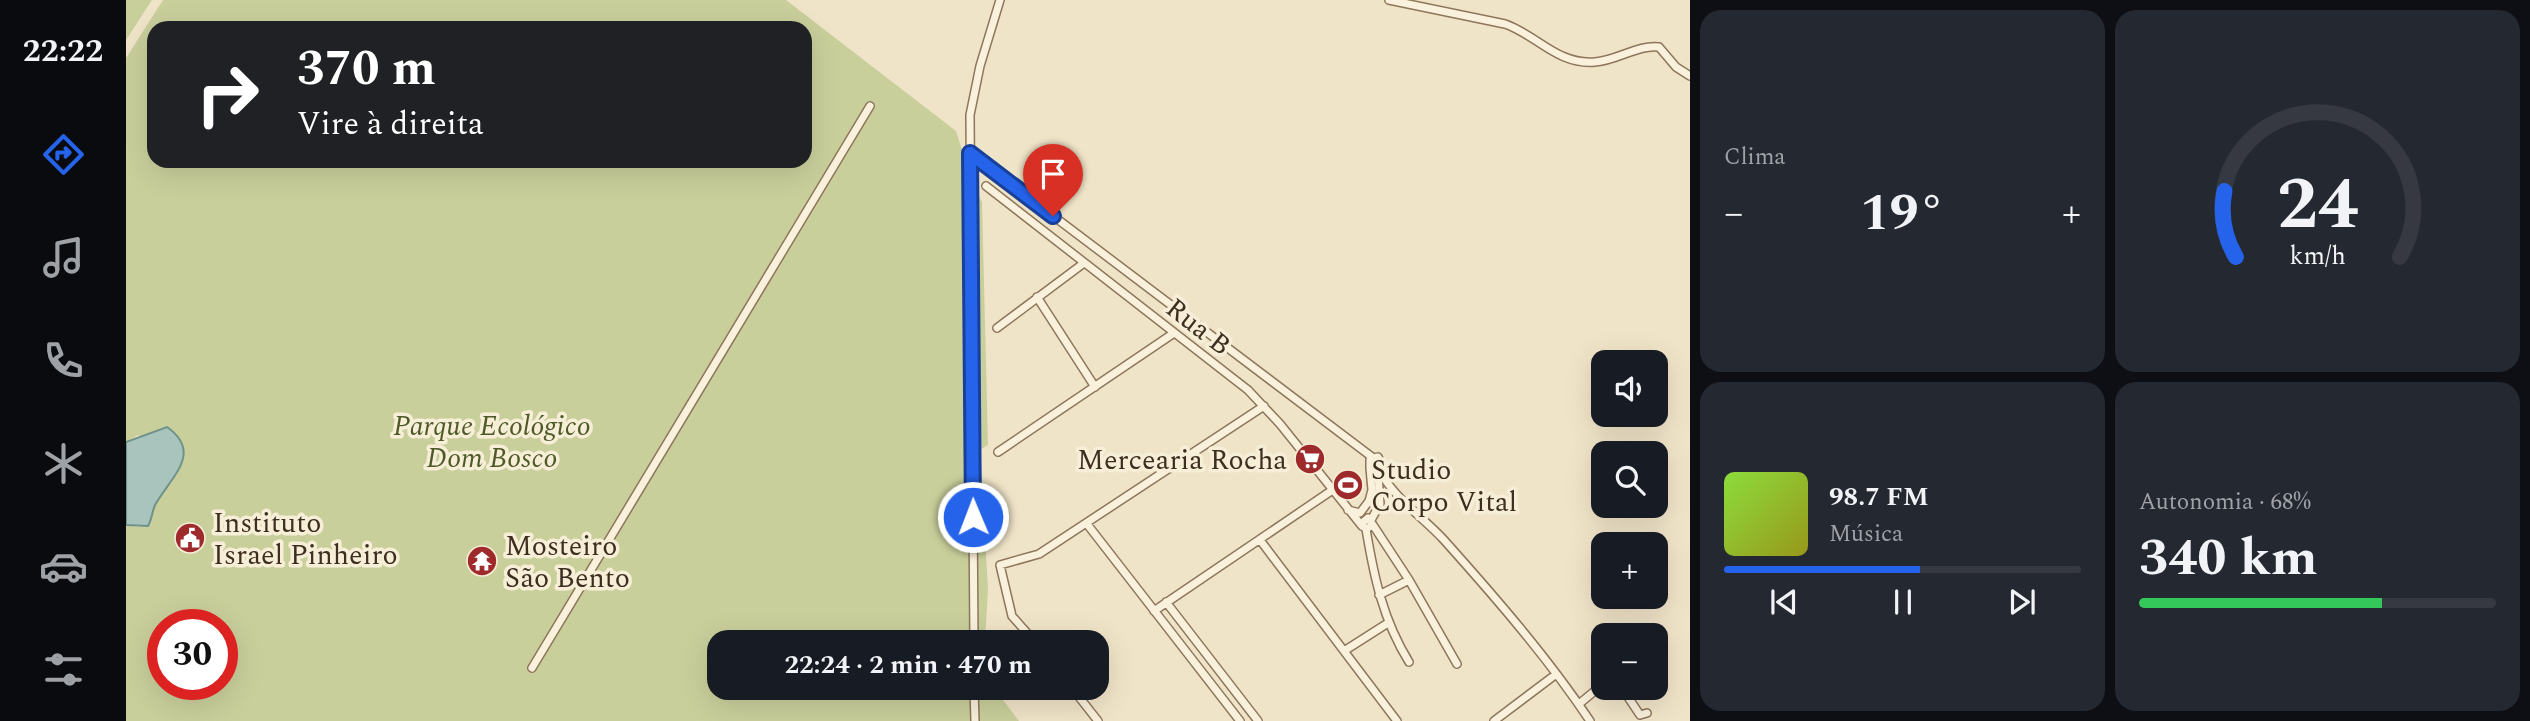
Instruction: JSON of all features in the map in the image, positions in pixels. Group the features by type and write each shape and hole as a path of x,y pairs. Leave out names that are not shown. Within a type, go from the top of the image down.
{"street":[{"path":"974,630 970,153 974,91 1000,0"},
{"path":"1389,0 1505,24 1517,28 1556,55 1584,62 1598,62 1646,47 1659,47 1676,67 1690,76"},
{"path":"532,668 870,106"},
{"path":"970,153 1372,457 1378,457 1372,490 1362,510"},
{"name":"Rua B","path":"986,187 1264,406 1331,491 1348,510 1368,523"},
{"path":"997,328 1084,263"},
{"path":"1037,297 1095,387"},
{"path":"998,452 1174,333"},
{"path":"1024,630 1012,616 999,566 1040,554 1264,406"},
{"path":"1377,468 1394,491 1460,558 1590,721"},
{"path":"1368,523 1380,504 1377,468"},
{"path":"1154,611 1331,491"},
{"path":"1348,510 1362,510"},
{"path":"1362,510 1368,523 1409,580 1457,664"},
{"path":"1362,510 1368,523 1379,595 1388,623 1409,662"},
{"path":"1087,524 1240,721"},
{"path":"1260,540 1397,721"},
{"path":"1379,595 1409,580"},
{"path":"1166,603 1258,721"},
{"path":"1344,651 1388,623"},
{"path":"1494,721 1555,675"},
{"path":"1578,704 1591,694"},
{"path":"974,700 975,721"},
{"path":"1081,700 1098,721"},
{"path":"1630,700 1640,715 1647,713"}],"green space":[{"path":"126,0 152,0 126,40"},
{"name":"Parque Ecológico Dom Bosco","path":"163,0 786,0 956,131 973,185 982,202 988,445 980,450 988,589 986,630 707,630 707,700 1003,700 1019,721 126,721 126,525 139,527 151,520 154,506 178,473 138,435 126,442 126,58 147,25 147,168 812,168 812,21 150,21"}],"water":[{"path":"167,427 183,446 180,466 155,505 148,526 126,525 126,442"}],"place":[{"name":"Mercearia Rocha","path":"1310,459"},
{"name":"Studio Corpo Vital","path":"1348,485"},
{"name":"Instituto Israel Pinheiro","path":"190,538"},
{"name":"Mosteiro São Bento","path":"482,561"}],"route":[{"path":"973,517 970,153 1053,216"}]}
